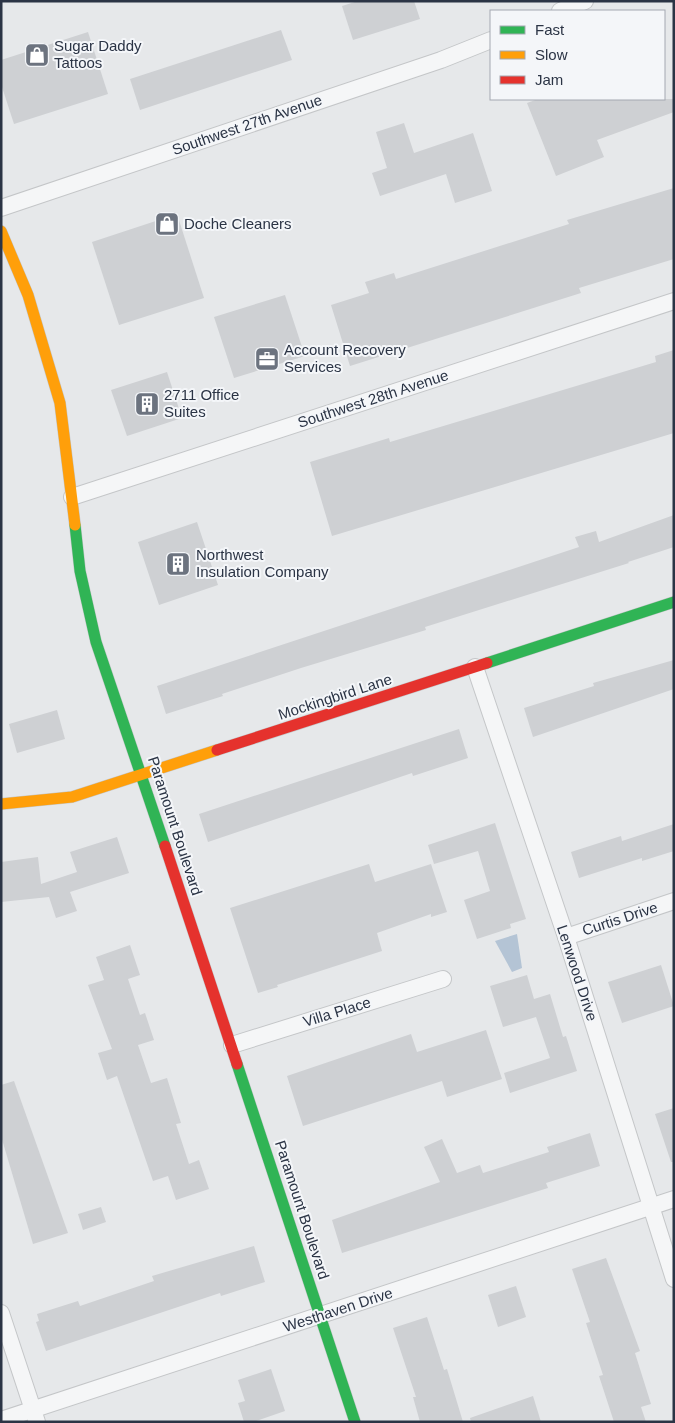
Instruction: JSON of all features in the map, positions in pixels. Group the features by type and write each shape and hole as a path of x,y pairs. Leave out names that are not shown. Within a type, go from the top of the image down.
{"main road":[{"name":"Paramount Boulevard","path":"1,232 28,295 58,392 80,570 96,642 232,1045 355,1422"},
{"name":"Mockingbird Lane","path":"1,804 72,797 674,602"}],"street":[{"path":"562,10 585,1"},
{"name":"Southwest 27th Avenue","path":"1,208 441,60 490,40"},
{"name":"Southwest 28th Avenue","path":"72,497 674,301"},
{"name":"Lenwood Drive","path":"475,667 566,937 674,1279"},
{"name":"Curtis Drive","path":"566,937 674,901"},
{"name":"Villa Place","path":"232,1045 443,979"},
{"name":"Westhaven Drive","path":"1,1420 35,1416 321,1315 674,1199"},
{"path":"1,1313 35,1416"}],"water":[{"path":"517,934 522,968 512,972 495,941"}],"building":[{"path":"358,1 414,1 420,19 353,40 342,6"},
{"path":"281,30 292,60 140,110 130,79"},
{"path":"88,32 108,94 14,124 1,84 1,60"},
{"path":"674,99 674,112 597,140 604,157 556,176 527,103 535,100"},
{"path":"404,123 414,153 473,133 492,191 455,203 446,174 380,196 372,173 387,168 376,132"},
{"path":"674,188 674,259 579,288 581,293 350,366 331,305 369,293 365,282 394,273 396,279 569,224 567,220"},
{"path":"177,214 204,298 119,325 92,242"},
{"path":"285,295 305,356 234,378 214,317"},
{"path":"674,350 674,433 332,536 310,462 389,438 390,442 656,362 655,356"},
{"name":"2711 Office Suites","path":"167,372 182,418 127,436 111,390"},
{"path":"674,515 674,547 425,627 426,630 301,668 166,714 157,686 579,547 575,537 596,531 599,542"},
{"name":"Northwest Insulation Company","path":"197,522 218,585 159,605 138,542"},
{"path":"674,660 674,689 533,737 524,708 594,686 593,683"},
{"path":"57,710 65,739 17,753 9,724"},
{"path":"459,729 468,758 413,776 412,773 208,842 199,814"},
{"path":"495,823 526,919 510,924 511,928 477,939 464,900 490,891 478,851 434,864 428,845"},
{"path":"674,824 674,851 642,861 642,858 579,878 571,852 621,836 622,841"},
{"path":"117,837 129,873 70,892 77,911 56,918 49,897 1,902 1,862 38,857 41,884 77,872 70,852"},
{"path":"369,864 375,882 431,864 447,912 431,917 431,914 377,933 382,951 258,993 230,908"},
{"path":"130,945 140,975 128,979 140,1015 145,1013 154,1040 138,1045 151,1083 167,1078 181,1123 176,1124 189,1164 199,1160 209,1189 176,1200 168,1176 153,1181 117,1076 107,1080 98,1053 112,1049 88,985 104,980 96,957"},
{"path":"661,965 674,1006 622,1023 608,982"},
{"path":"527,975 534,999 550,994 563,1037 566,1036 577,1071 510,1093 504,1073 550,1058 536,1017 503,1027 490,986"},
{"path":"486,1030 502,1079 447,1097 442,1081 303,1126 287,1076 411,1034 417,1052"},
{"path":"14,1081 68,1233 33,1244 1,1136 1,1085"},
{"path":"674,1108 674,1162 671,1162 655,1114"},
{"path":"590,1133 600,1166 546,1183 548,1188 342,1253 332,1220 440,1182 424,1147 442,1139 457,1173 480,1165 483,1173 549,1152 547,1147"},
{"path":"101,1207 106,1222 83,1230 78,1214"},
{"path":"254,1246 265,1282 221,1296 220,1293 46,1351 36,1322 39,1321 37,1314 78,1301 80,1306 154,1281 152,1276"},
{"path":"606,1258 640,1351 635,1353 651,1404 641,1407 646,1422 614,1422 599,1376 603,1375 586,1323 590,1322 572,1269"},
{"path":"516,1286 526,1317 498,1327 488,1295"},
{"path":"427,1317 444,1370 447,1369 463,1422 420,1422 413,1397 416,1397 393,1328"},
{"path":"271,1369 285,1411 253,1422 244,1422 238,1403 245,1401 238,1380"},
{"path":"533,1396 541,1422 471,1422 470,1418"}],"traffic: fast":[{"path":"75,525 80,571 96,642 165,846"},
{"path":"487,663 674,602"},
{"path":"237,1064 355,1422"}],"traffic: slow":[{"path":"1,231 28,295 60,403 75,525"},
{"path":"1,804 72,797 217,750"}],"traffic: jam":[{"path":"217,750 487,663"},
{"path":"165,846 237,1064"}],"place":[{"name":"Sugar Daddy Tattoos","path":"37,55"},
{"name":"Doche Cleaners","path":"167,224"},
{"name":"Account Recovery Services","path":"267,359"},
{"name":"2711 Office Suites","path":"147,404"},
{"name":"Northwest Insulation Company","path":"178,564"}]}
